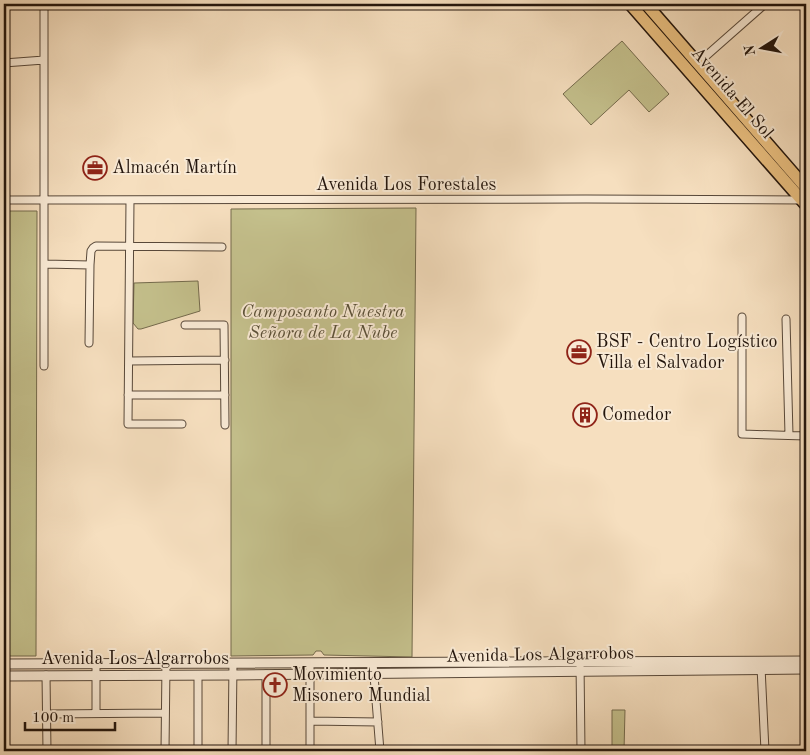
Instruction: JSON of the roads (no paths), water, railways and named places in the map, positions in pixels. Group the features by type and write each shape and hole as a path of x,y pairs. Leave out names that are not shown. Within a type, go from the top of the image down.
{"main road":[{"name":"Avenida El Sol","path":"630,4 805,201"},
{"name":"Avenida El Sol","path":"646,4 806,188"}],"street":[{"path":"44,4 44,366"},
{"path":"698,63 765,4"},
{"path":"4,63 44,60"},
{"name":"Avenida Los Forestales","path":"4,200 586,199 805,201"},
{"path":"130,200 128,424 182,424"},
{"path":"89,343 92,248 96,246 222,248"},
{"path":"44,264 90,265"},
{"path":"742,316 742,434 806,436"},
{"path":"786,318 789,435"},
{"path":"185,325 224,325 225,425"},
{"path":"129,361 224,360"},
{"path":"128,395 225,395"},
{"name":"Avenida Los Algarrobos","path":"4,664 373,663 580,666 761,665 806,661"},
{"path":"232,751 233,663"},
{"path":"310,663 310,751"},
{"path":"373,663 380,751"},
{"path":"46,664 47,750 198,751 198,675"},
{"path":"96,664 96,714"},
{"path":"165,751 166,664"},
{"path":"761,665 765,751"},
{"name":"Avenida Los Algarrobos","path":"761,665 806,669"},
{"path":"580,666 581,751"},
{"name":"Avenida Los Algarrobos","path":"4,676 374,673 580,666"},
{"path":"266,674 266,751"},
{"path":"46,714 166,713"},
{"path":"310,721 378,722"}],"place":[{"name":"Almacén Martín","path":"95,168"},
{"name":"BSF - Centro Logístico Villa el Salvador","path":"579,352"},
{"name":"Comedor","path":"585,415"},
{"name":"Movimiento Misonero Mundial","path":"275,685"}],"park label":[{"name":"Camposanto Nuestra Señora de La Nube","path":"323,322"}]}
